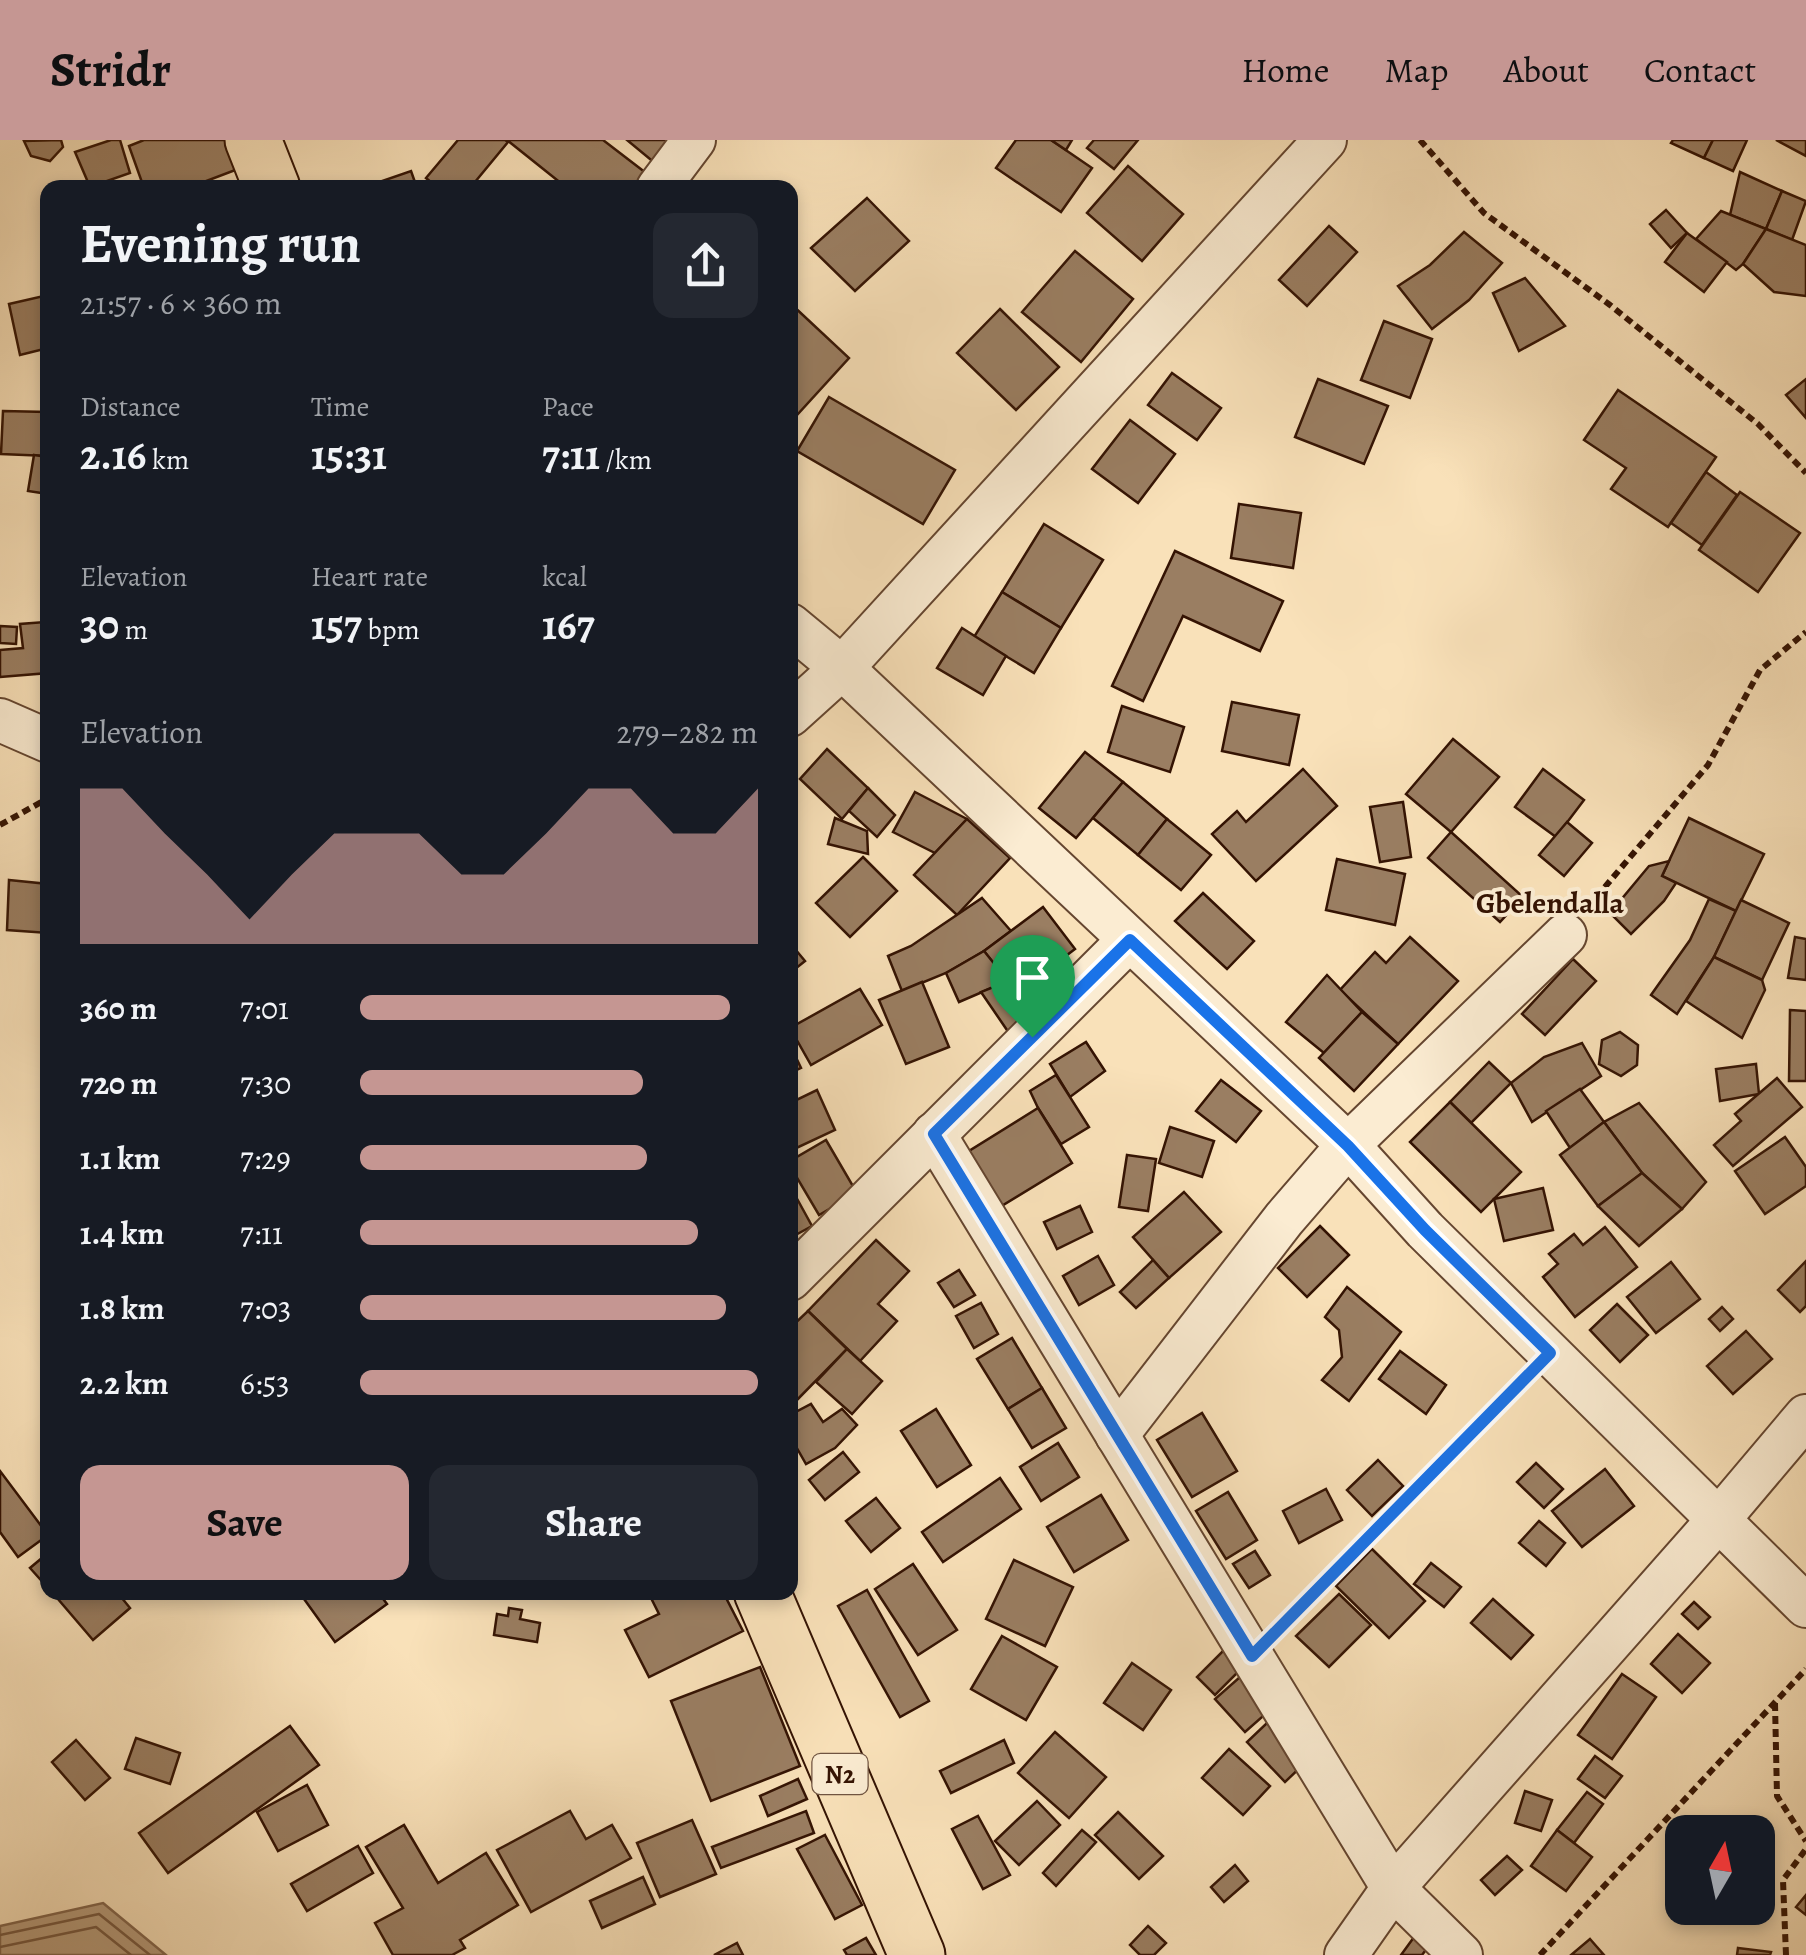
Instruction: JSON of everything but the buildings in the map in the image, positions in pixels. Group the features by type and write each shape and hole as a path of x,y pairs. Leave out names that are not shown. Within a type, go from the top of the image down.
{"highway":[{"path":"253,140 269,180"},
{"name":"N2","path":"765,1600 918,1955"}],"street":[{"path":"664,180 694,140"},
{"path":"798,707 842,668 1325,140"},
{"path":"798,632 842,668 1348,1146 1425,1230 1806,1606"},
{"path":"0,720 40,738"},
{"path":"1117,1435 1284,1219 1348,1146 1565,935"},
{"path":"798,1271 1130,940"},
{"path":"934,1134 1393,1888 1461,1955"},
{"path":"1346,1955 1393,1888 1806,1416"}],"path":[{"path":"1420,140 1484,212 1610,305 1758,424 1806,474"},
{"path":"1565,935 1708,765 1760,670 1806,632"},
{"path":"0,825 40,803"},
{"path":"1252,1656 1550,1353"},
{"path":"1540,1955 1806,1669"},
{"path":"1775,1702 1777,1796 1806,1841"},
{"path":"1786,1955 1783,1880 1806,1848"}],"water":[{"path":"103,1903 166,1955 0,1955 0,1926"}],"district":[{"name":"Gbelendalla","path":"1550,903"}],"route":[{"path":"1130,940 1348,1146 1425,1230 1550,1353 1252,1656 934,1134 1032,1037 1130,940"}]}
